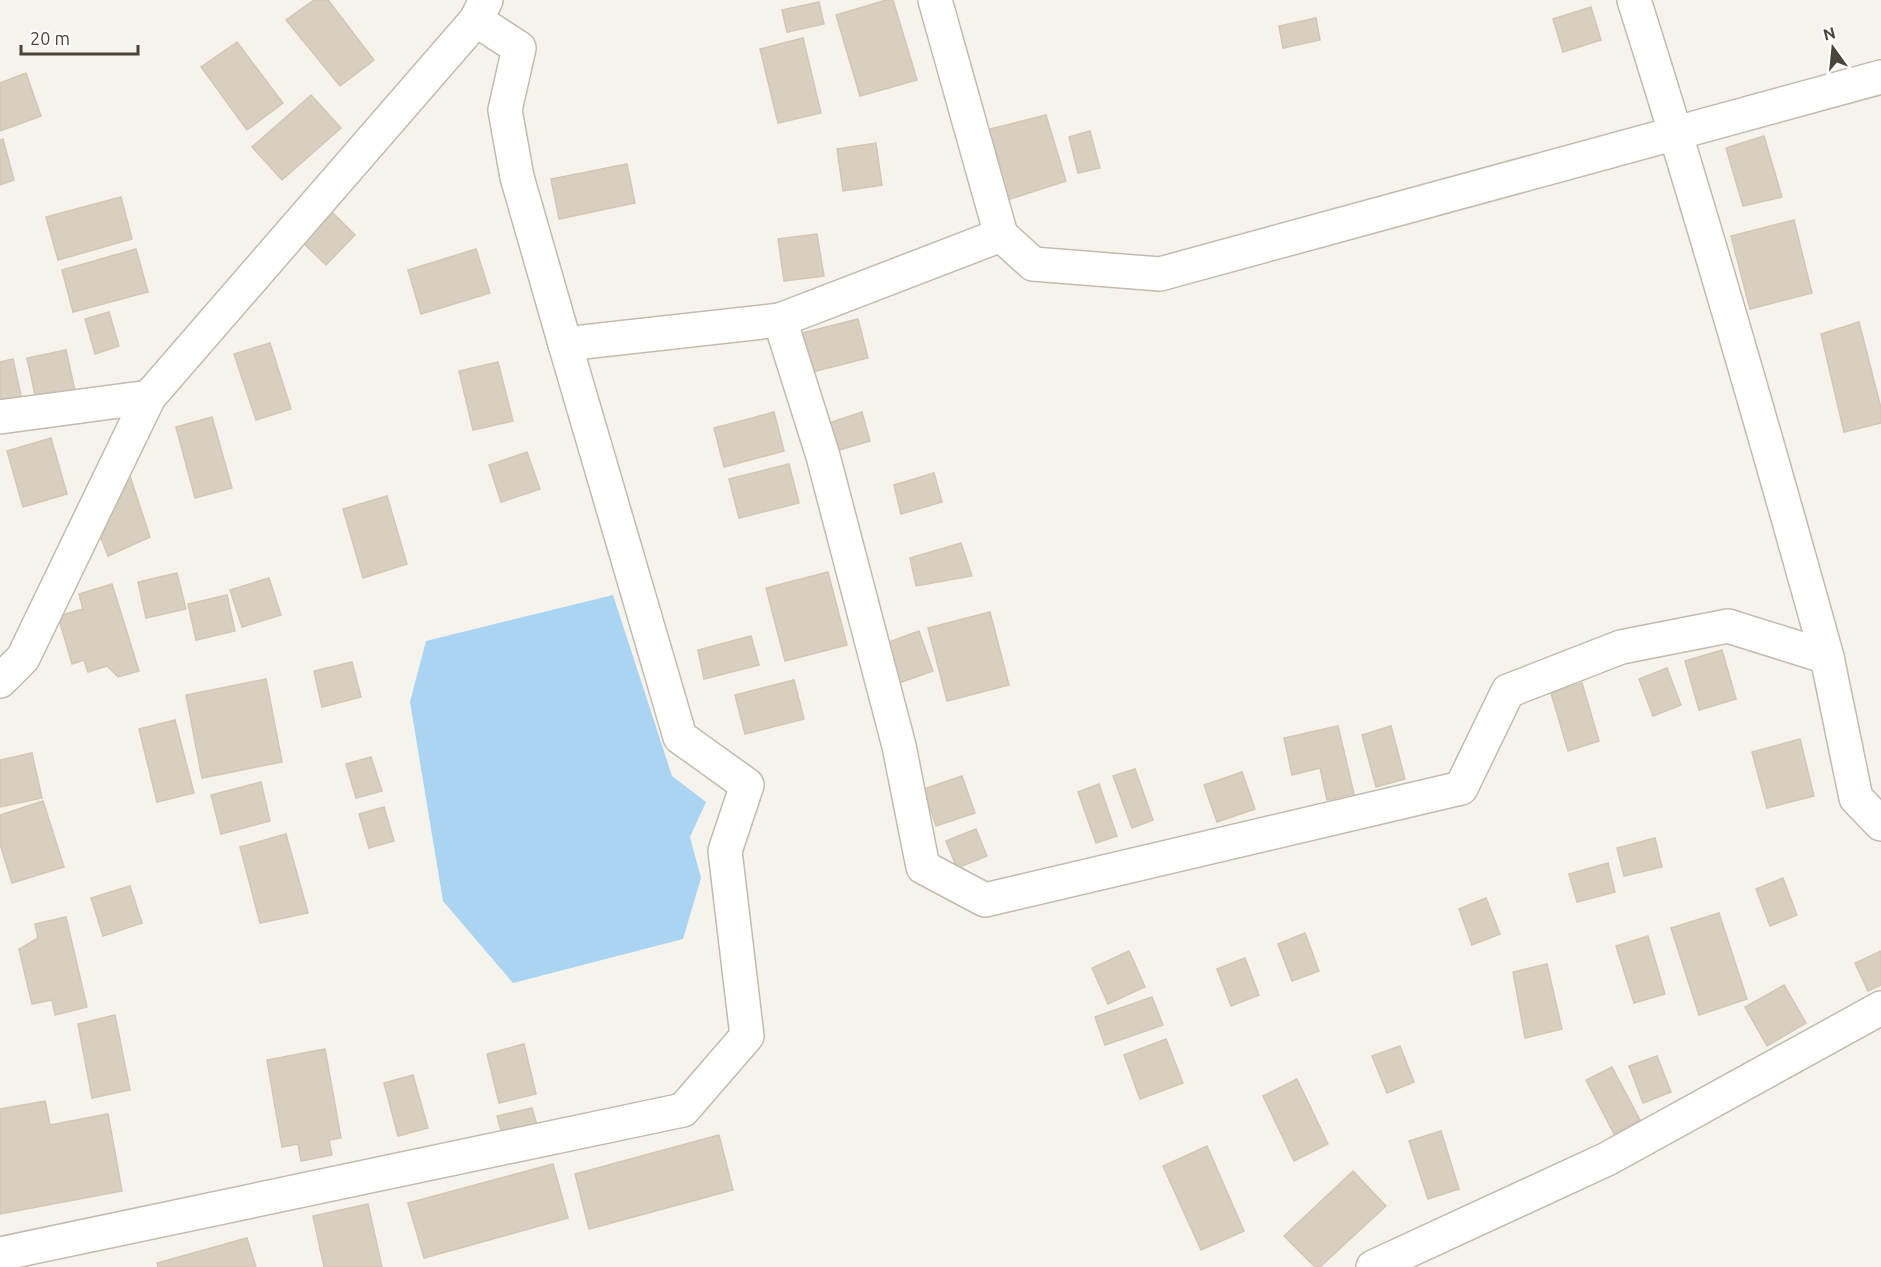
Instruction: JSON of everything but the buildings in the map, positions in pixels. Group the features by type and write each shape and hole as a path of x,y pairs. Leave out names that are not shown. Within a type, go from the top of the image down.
{"street":[{"path":"935,0 1001,236 1033,264 1161,274 1881,77"},
{"path":"1634,0 1771,455 1827,657 1856,798 1881,824"},
{"path":"0,681 23,658 149,397 481,10 519,48 505,110 517,177 680,737 747,785 725,851 747,1036 683,1110 0,1254"},
{"path":"565,344 780,320 1001,236"},
{"path":"780,320 826,467 899,746 923,867 985,900 1461,789 1508,691 1621,647 1728,626 1827,657"},
{"path":"0,417 149,397"},
{"path":"1372,1267 1607,1159 1881,1008"}],"water":[{"path":"613,595 672,776 706,802 690,837 701,878 683,939 513,983 443,901 410,702 426,641"}]}
